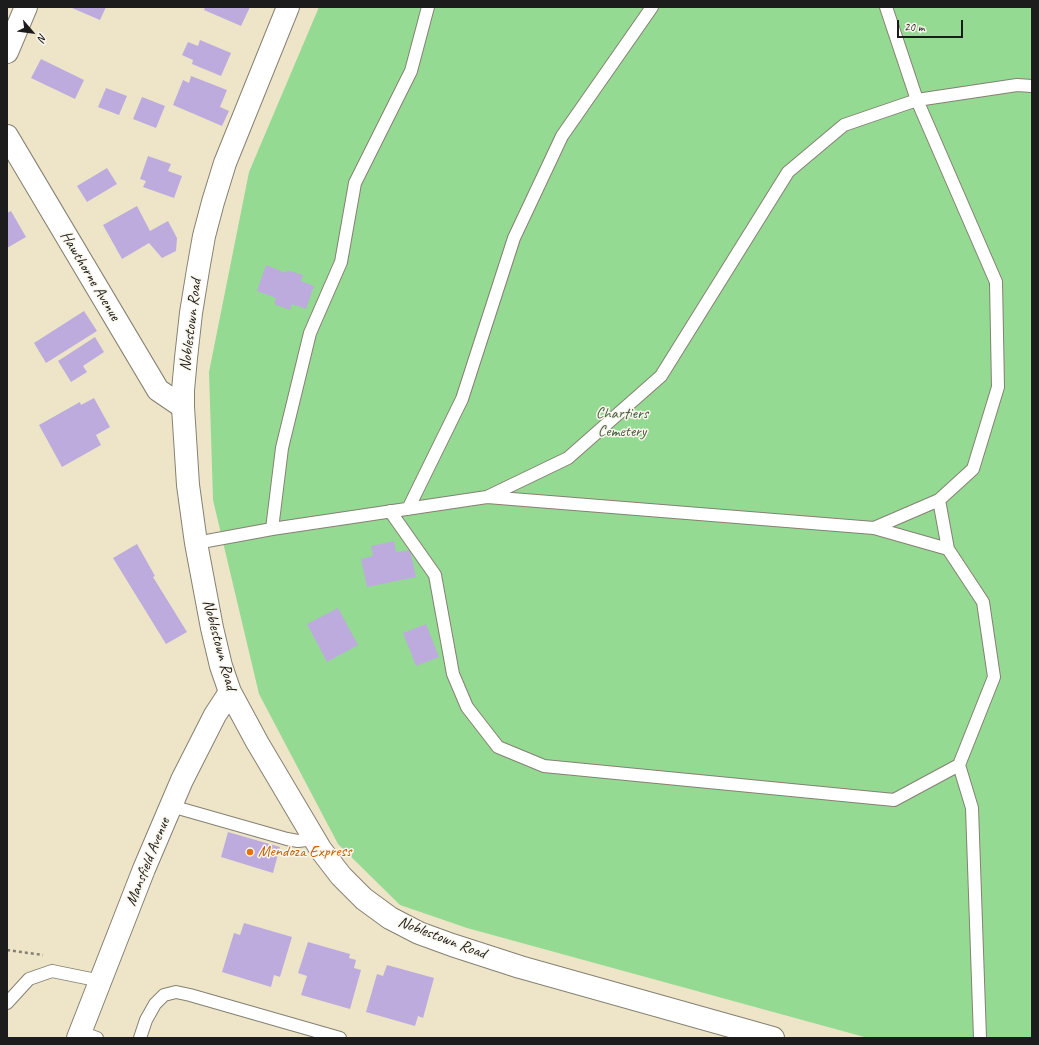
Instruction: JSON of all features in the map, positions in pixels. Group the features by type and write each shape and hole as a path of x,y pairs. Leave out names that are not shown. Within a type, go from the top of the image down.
{"main road":[{"path":"7,52 26,7"},
{"name":"Noblestown Road","path":"288,7 225,163 206,229 190,313 183,390 188,485 196,543 212,628 221,666 230,692 257,742 315,839 341,876 364,899 390,918 419,933 452,945 520,966 774,1038"},
{"name":"Hawthorne Avenue","path":"7,136 158,390 184,407"},
{"name":"Mansfield Avenue","path":"85,1036 101,980 144,869 201,742 230,692"}],"lane":[{"path":"272,529 282,448 310,333 341,262 355,183 411,71 428,7"},
{"path":"408,509 462,399 514,238 562,136 652,7"},
{"path":"874,528 939,500 973,469 998,387 996,282 917,100 886,7"},
{"path":"486,497 568,458 661,376 788,172 844,125 917,100 1018,85 1032,86"},
{"path":"196,543 272,529 486,497 874,528 948,549"},
{"path":"939,500 948,549 983,602 994,677 959,765 972,808 980,1038"},
{"path":"390,511 435,575 453,674 467,708 498,747 544,766 894,800 959,765"},
{"path":"171,806 286,839 298,841 315,839"},
{"path":"7,1003 29,979 52,971 101,980"},
{"path":"140,1038 146,1020 155,1004 164,995 176,992 340,1038"}],"green space":[{"name":"Chartiers Cemetery","path":"319,7 1032,7 1032,1038 868,1038 467,928 400,905 338,844 259,694 213,500 209,372 249,172"}],"building":[{"path":"106,7 100,20 72,8"},
{"path":"205,7 250,7 241,26 204,10"},
{"path":"200,40 231,53 221,76 192,64 193,60 182,55 188,42 198,46"},
{"path":"41,59 84,80 75,99 31,78"},
{"path":"191,76 227,90 220,107 229,111 222,126 173,105 183,80 189,83"},
{"path":"106,88 127,96 119,115 98,107"},
{"path":"142,97 165,106 156,128 133,119"},
{"path":"148,156 171,164 168,171 182,176 174,198 143,187 146,181 140,179"},
{"path":"107,168 117,184 87,202 77,186"},
{"path":"137,206 150,231 168,221 177,238 176,251 162,258 149,243 122,259 103,225"},
{"path":"11,211 26,237 7,248 7,213"},
{"path":"266,265 286,273 287,270 303,275 301,281 314,286 306,309 292,304 290,310 274,304 276,298 257,291"},
{"path":"84,311 97,331 46,363 34,343"},
{"path":"95,337 104,352 83,366 87,372 71,382 58,361"},
{"path":"94,398 110,427 96,435 101,445 62,467 39,425 80,402 81,405"},
{"path":"394,541 396,552 410,550 416,577 367,587 361,559 373,556 371,546"},
{"path":"137,544 155,576 153,577 187,632 166,644 113,558"},
{"path":"338,608 358,645 327,662 307,624"},
{"path":"426,624 439,657 416,666 403,633"},
{"name":"Mendoza Express","path":"228,832 280,847 273,873 221,857"},
{"path":"244,923 292,937 280,977 274,975 271,987 222,972 234,933 240,935"},
{"path":"308,942 350,954 349,958 356,960 354,968 361,970 350,1009 301,995 307,976 298,973"},
{"path":"387,965 434,978 423,1018 418,1016 415,1026 366,1012 377,974 383,976"}],"place":[{"name":"Mendoza Express","path":"250,852"}]}
